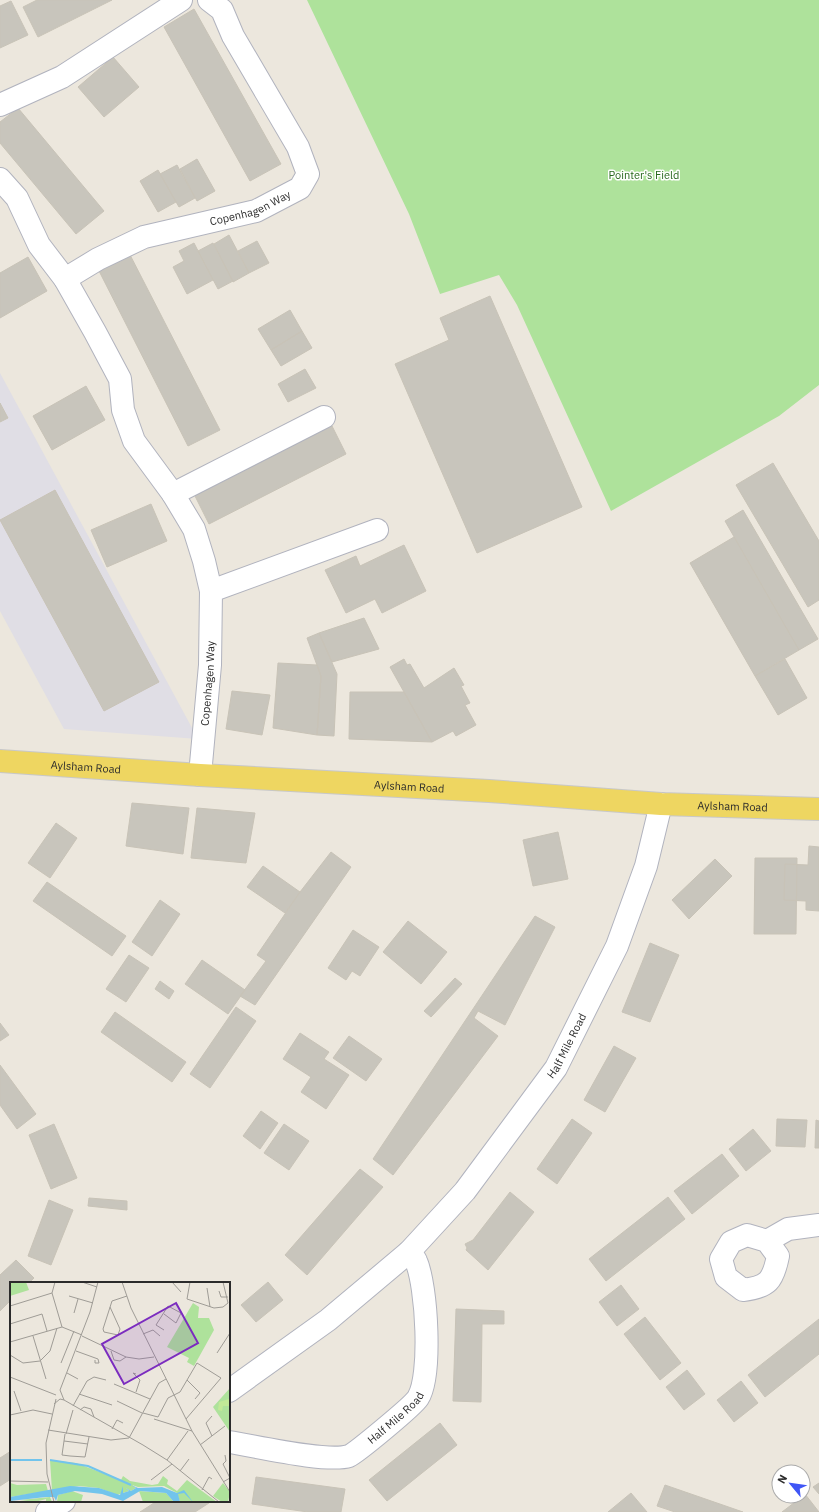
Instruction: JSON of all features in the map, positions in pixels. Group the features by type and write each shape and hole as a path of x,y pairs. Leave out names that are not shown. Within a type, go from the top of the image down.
{"main road":[{"name":"Aylsham Road","path":"0,761 200,775 445,788 660,804 819,809"}],"street":[{"path":"0,105 62,77 181,0"},
{"name":"Copenhagen Way","path":"65,279 98,259 144,237 256,210 300,188 308,174 298,147 233,36 222,10 210,0"},
{"name":"Copenhagen Way","path":"0,179 17,198 39,246 65,279 120,379 123,410 134,440 173,494 194,529 211,591 210,665 200,775"},
{"path":"173,494 324,417"},
{"path":"211,591 377,530"},
{"name":"Half Mile Road","path":"230,1390 328,1320 409,1252 465,1191 556,1068 617,946 646,866 660,804"},
{"path":"767,1241 788,1228 819,1225"},
{"name":"Half Mile Road","path":"230,1442 328,1458 349,1456 409,1409 418,1398 425,1380 426,1314 416,1260 409,1252"},
{"path":"47,1512 62,1502"}],"shaded area":[{"path":"0,373 198,739 64,729 0,611"}],"green space":[{"name":"Pointer's Field","path":"307,0 819,0 819,385 779,416 611,511 517,305 499,275 440,294 409,214"}],"building":[{"path":"37,0 112,0 38,37 23,7"},
{"path":"11,1 28,35 0,48 0,6"},
{"path":"194,9 281,164 250,181 164,27"},
{"path":"113,57 139,87 104,117 78,87"},
{"path":"18,108 104,211 76,234 0,143 0,122"},
{"path":"197,159 215,191 197,201 180,169"},
{"path":"177,165 195,198 179,207 160,174"},
{"path":"158,170 176,202 158,212 140,181"},
{"path":"229,235 249,273 233,282 214,244"},
{"path":"257,241 269,263 249,273 238,251"},
{"path":"194,243 213,280 187,294 173,267 184,261 179,251"},
{"path":"213,243 233,281 218,289 198,251"},
{"path":"127,249 220,430 188,446 96,265"},
{"path":"28,257 47,291 0,318 0,273"},
{"path":"490,296 582,507 477,553 395,364 449,340 440,318"},
{"path":"290,310 302,331 271,350 258,329"},
{"path":"302,331 312,348 281,366 271,350"},
{"path":"305,369 316,388 288,402 278,384"},
{"path":"86,386 105,420 52,450 33,416"},
{"path":"0,403 8,418 0,422"},
{"path":"330,422 346,454 209,524 193,492"},
{"path":"773,463 819,541 819,600 808,607 736,485"},
{"path":"55,490 159,682 104,711 0,520"},
{"path":"151,504 167,541 107,567 91,530"},
{"path":"743,510 818,639 799,650 725,521"},
{"path":"734,537 799,650 755,676 690,563"},
{"path":"404,545 426,591 382,613 375,599 346,613 325,570 356,556 360,566"},
{"path":"364,618 379,649 332,662 319,633"},
{"path":"319,633 337,674 334,736 317,735 321,676 307,638"},
{"path":"404,659 407,665 410,664 424,688 454,668 464,685 461,686 470,703 465,705 476,725 456,736 453,731 432,742 390,667"},
{"path":"785,659 807,698 778,715 755,676"},
{"path":"278,663 317,665 321,676 317,735 273,728"},
{"path":"232,691 270,695 262,735 226,729"},
{"path":"350,692 404,692 432,742 349,739"},
{"path":"132,803 189,808 183,854 126,846"},
{"path":"197,808 255,813 246,863 191,858"},
{"path":"56,823 77,838 50,878 28,863"},
{"path":"558,832 568,879 533,886 523,840"},
{"path":"809,846 819,847 819,911 806,910 806,901 784,900 785,864 808,865"},
{"path":"331,852 351,867 255,1005 240,996 266,961 257,955 300,892"},
{"path":"755,858 797,858 796,934 754,934"},
{"path":"715,859 732,876 689,919 672,900"},
{"path":"263,866 300,892 285,913 247,887"},
{"path":"47,882 126,936 112,956 33,901"},
{"path":"160,900 180,914 152,956 132,942"},
{"path":"535,916 555,927 505,1025 478,1011 474,1018 498,1036 393,1175 373,1159"},
{"path":"408,921 447,952 421,984 383,952"},
{"path":"353,930 379,947 360,976 352,971 346,980 328,968"},
{"path":"650,943 679,955 650,1022 622,1012"},
{"path":"129,955 149,968 126,1002 106,989"},
{"path":"202,960 245,990 228,1014 185,984"},
{"path":"455,978 462,984 431,1017 424,1011"},
{"path":"160,981 174,991 169,999 155,989"},
{"path":"236,1007 256,1021 210,1088 190,1074"},
{"path":"115,1012 186,1062 172,1082 101,1032"},
{"path":"0,1023 9,1035 0,1041"},
{"path":"300,1033 329,1052 324,1059 349,1075 326,1109 301,1092 311,1077 283,1059"},
{"path":"349,1036 382,1059 366,1081 333,1058"},
{"path":"614,1046 636,1058 605,1112 584,1100"},
{"path":"0,1065 36,1114 17,1129 0,1105"},
{"path":"261,1111 278,1123 260,1149 243,1136"},
{"path":"572,1119 592,1133 557,1184 537,1169"},
{"path":"777,1119 807,1120 805,1147 776,1146"},
{"path":"816,1120 819,1121 819,1148 815,1148"},
{"path":"54,1124 77,1178 51,1189 29,1135"},
{"path":"284,1124 309,1141 289,1170 264,1153"},
{"path":"753,1129 771,1151 746,1171 729,1149"},
{"path":"722,1154 739,1176 692,1214 674,1191"},
{"path":"360,1169 383,1187 307,1275 285,1255"},
{"path":"510,1192 534,1212 488,1270 466,1250 467,1248 465,1244 473,1240"},
{"path":"668,1197 685,1219 606,1281 589,1259"},
{"path":"89,1198 127,1201 127,1210 88,1206"},
{"path":"49,1200 73,1210 51,1265 28,1256"},
{"path":"16,1260 34,1278 30,1282 10,1282 10,1301 0,1311 0,1275"},
{"path":"268,1282 283,1300 256,1322 241,1305"},
{"path":"621,1285 639,1309 617,1326 599,1302"},
{"path":"456,1309 504,1311 504,1324 482,1324 481,1402 453,1401"},
{"path":"645,1317 681,1363 660,1380 624,1334"},
{"path":"819,1319 819,1354 765,1397 748,1375"},
{"path":"687,1370 705,1394 684,1410 666,1387"},
{"path":"741,1381 758,1403 734,1422 717,1400"},
{"path":"440,1423 457,1445 387,1501 369,1480"},
{"path":"10,1452 10,1480 0,1486 0,1458"},
{"path":"256,1477 345,1489 341,1512 308,1512 252,1504"},
{"path":"819,1483 819,1494 813,1487"},
{"path":"665,1485 743,1512 675,1512 657,1506"},
{"path":"631,1493 647,1512 608,1512"},
{"path":"155,1502 209,1503 195,1512 140,1512"},
{"path":"811,1502 819,1512 782,1512 792,1504 811,1504"}]}
